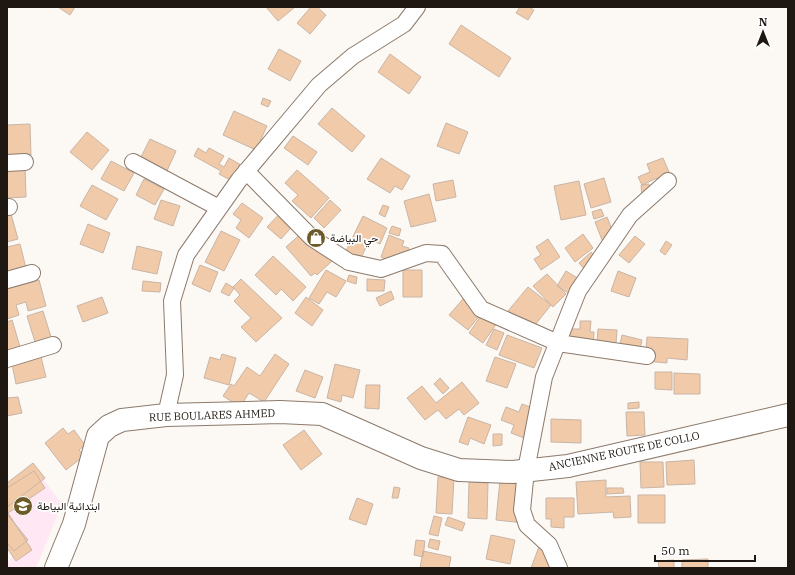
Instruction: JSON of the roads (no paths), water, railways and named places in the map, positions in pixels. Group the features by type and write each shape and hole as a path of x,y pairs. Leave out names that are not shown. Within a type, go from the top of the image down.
{"main road":[{"name":"RUE BOULARES AHMED","path":"56,568 74,524 98,436 109,426 122,420 166,415 280,412 322,414 421,458 459,470"},
{"name":"ANCIENNE ROUTE DE COLLO","path":"459,470 526,470 568,466 788,415"}],"street":[{"path":"166,415 175,375 172,301 186,255 218,208 246,171 319,85 353,56 404,24 417,7"},
{"path":"7,163 25,162"},
{"path":"133,162 218,208"},
{"path":"246,171 312,238 349,262 381,269 426,253 442,254 481,309 558,343 647,356"},
{"path":"559,568 549,545 527,525 522,510 526,470 544,377 578,291 630,215 668,181"},
{"path":"7,280 32,273"},
{"path":"7,359 53,345"}],"place":[{"name":"حي البياضة","path":"316,238"},
{"name":"ابتدائية البياطة","path":"23,506"}]}
